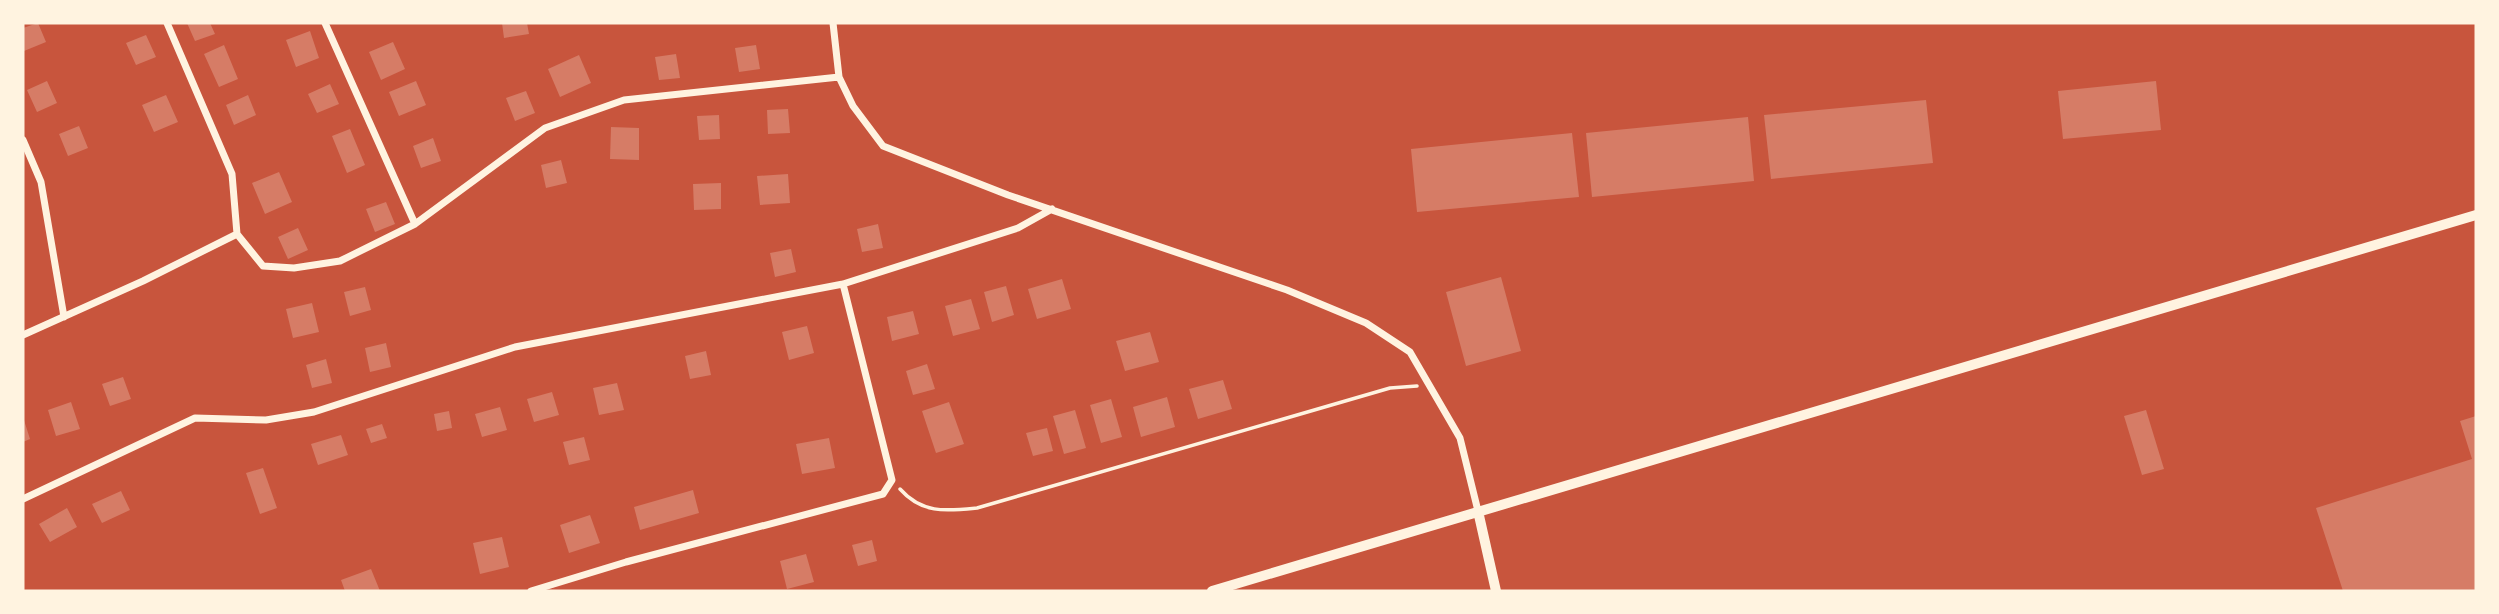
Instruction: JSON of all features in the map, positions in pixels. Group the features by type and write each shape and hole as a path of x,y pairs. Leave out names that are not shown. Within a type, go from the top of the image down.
{"street":[{"path":"167,23 232,174 237,234 263,267 294,268 340,261 415,224 545,128 624,100 839,77"},
{"path":"325,23 415,224"},
{"path":"833,23 839,77 853,106 883,146 948,174 1287,290 1366,323 1410,352 1460,438 1496,591"},
{"path":"23,140 41,182 64,317"},
{"path":"23,499 195,418 266,421 314,412 515,347 843,284 1018,228 1052,209"},
{"path":"1212,591 2476,215"},
{"path":"23,335 237,234"},
{"path":"531,591 626,562 883,494 892,480 843,284"}],"path":[{"path":"892,480 912,503 942,512 977,508 1390,388 1429,385"}],"building":[{"path":"38,23 46,42 24,51 23,28"},
{"path":"187,23 210,23 215,34 195,41"},
{"path":"502,23 527,23 529,34 504,38"},
{"path":"310,31 319,58 296,67 286,40"},
{"path":"146,35 156,57 136,65 126,43"},
{"path":"393,42 405,69 381,80 369,52"},
{"path":"224,45 238,79 219,87 204,54"},
{"path":"756,45 760,69 739,72 735,48"},
{"path":"676,54 680,78 659,80 655,57"},
{"path":"579,55 591,83 560,97 548,69"},
{"path":"47,81 57,103 37,112 27,90"},
{"path":"416,81 426,105 399,116 389,92"},
{"path":"2156,81 2161,130 2063,139 2058,91"},
{"path":"330,84 339,104 317,113 308,94"},
{"path":"526,91 535,113 515,121 506,98"},
{"path":"166,95 178,122 154,132 142,105"},
{"path":"248,95 256,115 234,125 226,105"},
{"path":"1926,100 1933,163 1771,179 1764,115"},
{"path":"788,109 790,133 768,134 767,110"},
{"path":"719,115 720,139 699,140 697,116"},
{"path":"1748,117 1754,181 1592,197 1586,133"},
{"path":"79,126 88,148 68,156 59,134"},
{"path":"611,127 639,128 639,160 610,159"},
{"path":"350,129 365,165 347,173 332,136"},
{"path":"1572,133 1579,197 1417,212 1411,149"},
{"path":"433,138 441,161 421,168 413,146"},
{"path":"561,160 567,183 546,188 541,165"},
{"path":"279,172 292,202 265,214 252,183"},
{"path":"788,174 790,203 760,205 757,176"},
{"path":"721,183 721,209 694,210 693,184"},
{"path":"386,202 395,224 375,232 366,209"},
{"path":"878,224 883,248 862,252 857,229"},
{"path":"298,228 308,250 288,259 278,237"},
{"path":"791,249 796,272 775,277 770,253"},
{"path":"1501,277 1521,351 1466,366 1446,292"},
{"path":"1062,279 1071,309 1037,319 1028,289"},
{"path":"1006,286 1014,315 992,322 984,292"},
{"path":"365,287 371,310 350,316 344,292"},
{"path":"971,299 980,329 953,336 945,306"},
{"path":"312,303 319,332 293,338 286,309"},
{"path":"913,311 919,334 892,341 887,317"},
{"path":"807,326 814,353 789,360 782,332"},
{"path":"1150,332 1159,362 1125,371 1116,341"},
{"path":"386,343 391,367 370,372 365,348"},
{"path":"706,351 711,375 690,379 685,356"},
{"path":"326,359 332,383 312,388 306,365"},
{"path":"927,364 935,389 913,395 906,371"},
{"path":"123,377 131,399 110,406 102,384"},
{"path":"1223,380 1232,409 1198,419 1189,389"},
{"path":"617,383 624,410 599,415 593,388"},
{"path":"552,392 559,415 534,422 527,399"},
{"path":"1167,397 1175,427 1141,437 1133,407"},
{"path":"1111,399 1122,437 1101,443 1090,405"},
{"path":"71,402 80,429 56,436 48,410"},
{"path":"949,402 964,444 936,453 922,411"},
{"path":"500,407 507,430 482,437 475,414"},
{"path":"1075,410 1086,448 1064,454 1053,416"},
{"path":"2146,410 2164,469 2142,475 2124,416"},
{"path":"449,411 452,428 437,431 434,414"},
{"path":"2476,416 2476,591 2343,591 2316,508 2472,459 2460,421"},
{"path":"23,417 30,439 23,442"},
{"path":"382,424 387,438 371,443 366,429"},
{"path":"1047,428 1053,451 1033,456 1026,433"},
{"path":"341,435 348,455 318,465 311,444"},
{"path":"584,437 590,460 569,465 563,442"},
{"path":"829,438 835,468 802,474 796,444"},
{"path":"263,468 277,508 260,514 246,473"},
{"path":"693,490 699,513 640,530 634,507"},
{"path":"121,491 130,510 102,523 92,504"},
{"path":"67,508 77,527 50,542 39,524"},
{"path":"590,515 600,543 569,553 560,525"},
{"path":"502,537 509,567 480,574 473,543"},
{"path":"872,540 877,561 858,566 852,545"},
{"path":"806,554 814,582 787,589 780,561"},
{"path":"371,569 380,591 345,591 341,580"}]}
